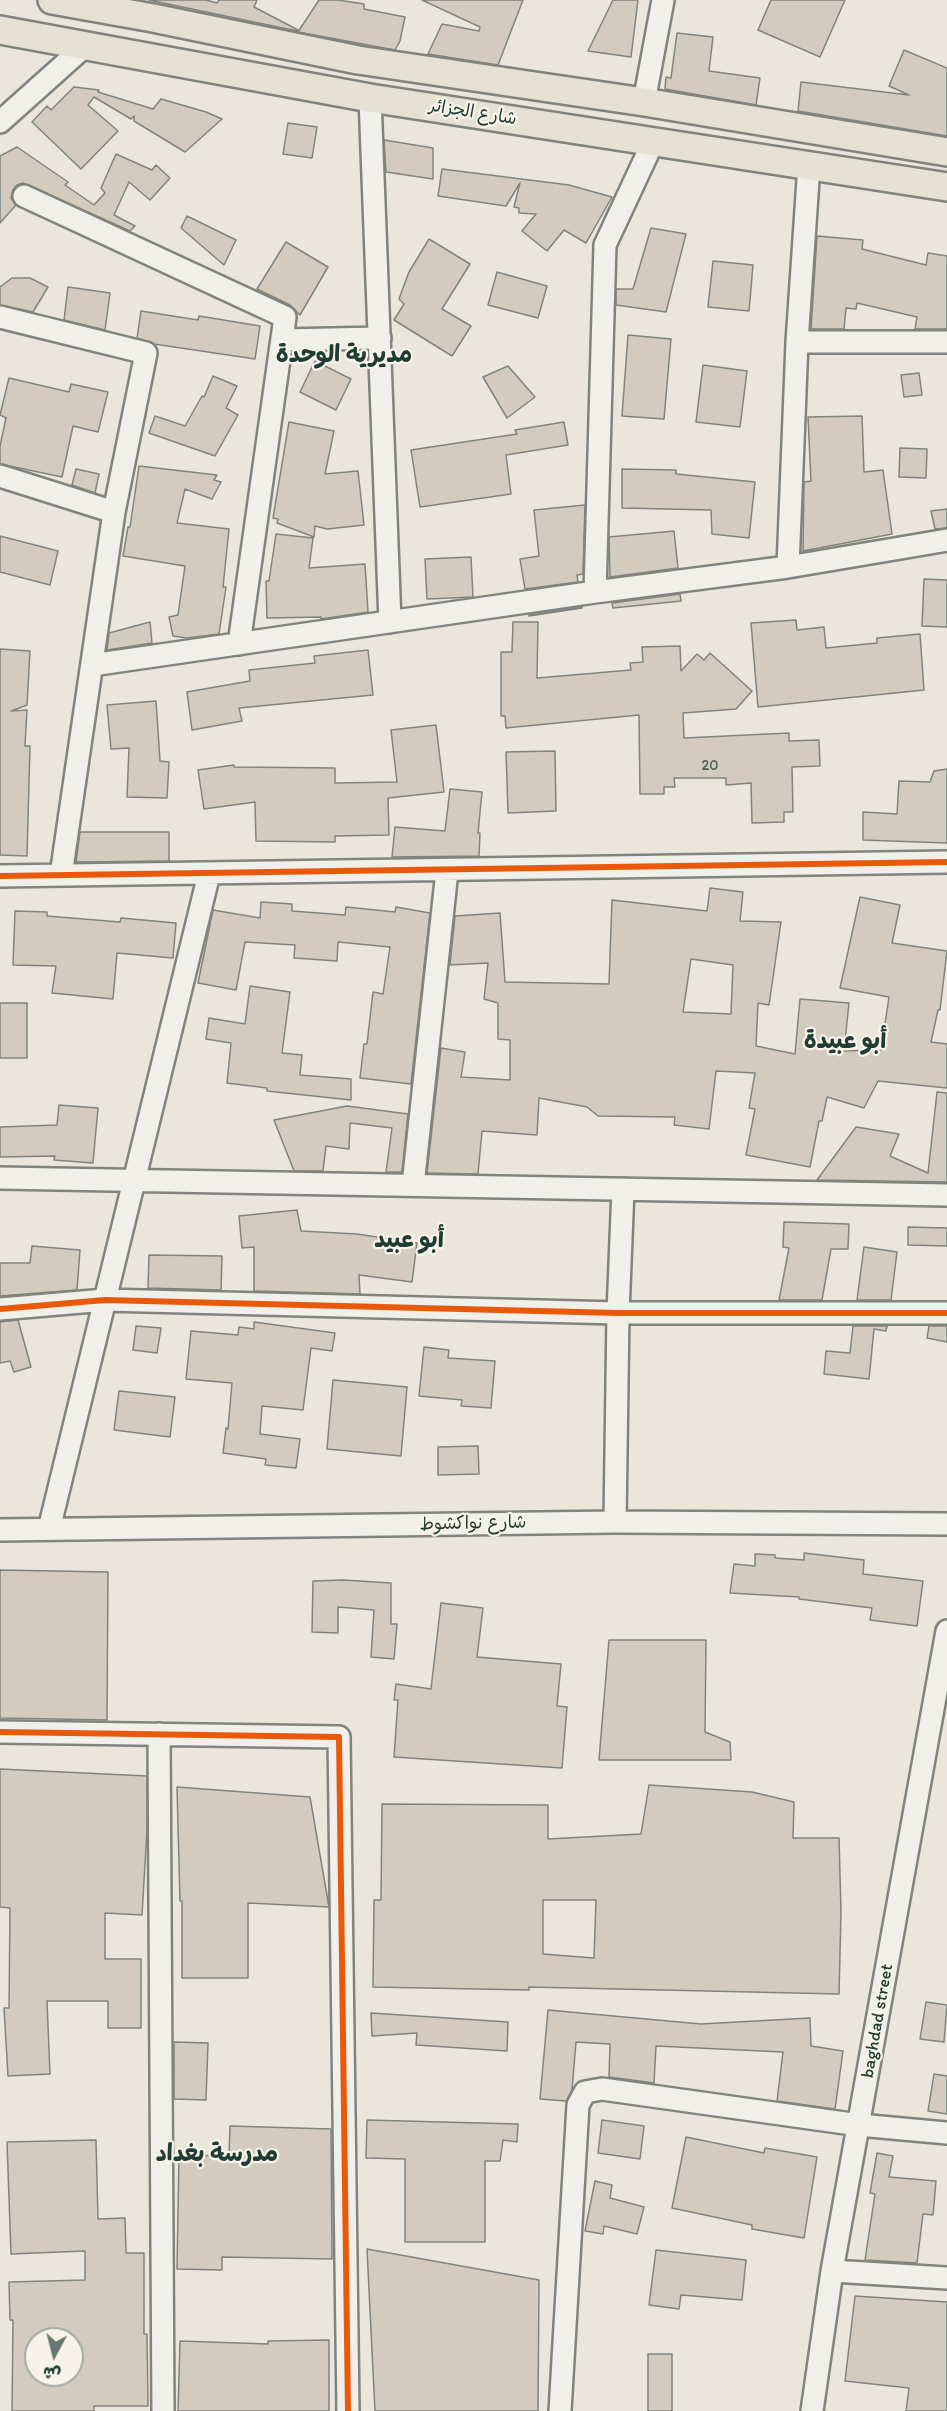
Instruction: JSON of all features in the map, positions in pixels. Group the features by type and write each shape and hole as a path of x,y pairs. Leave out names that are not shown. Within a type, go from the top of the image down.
{"main road":[{"name":"شارع الجزائر","path":"52,0 155,9 358,60 644,102 947,152"},
{"name":"شارع الجزائر","path":"0,30 370,98 947,187"},
{"path":"358,60 370,98"}],"street":[{"path":"644,102 663,0"},
{"path":"0,122 85,46"},
{"path":"370,98 390,622"},
{"path":"595,592 605,245 654,140"},
{"path":"788,567 797,342 809,165"},
{"path":"24,196 285,317 239,644"},
{"path":"0,317 146,353 114,512 61,875"},
{"path":"282,340 380,338"},
{"path":"797,342 947,342"},
{"path":"0,476 114,512"},
{"path":"92,665 595,592 788,567 947,540"},
{"path":"0,876 947,862"},
{"path":"413,1185 447,871"},
{"path":"49,1529 208,874"},
{"path":"0,1178 947,1195"},
{"path":"615,1522 618,1313 624,1189"},
{"path":"0,1309 105,1300 618,1313 947,1313"},
{"name":"شارع نواكشوط","path":"0,1530 615,1522 947,1524"},
{"name":"baghdad street","path":"812,2411 832,2271 947,1631"},
{"path":"0,1732 339,1737 348,2411"},
{"path":"159,1734 163,2411"},
{"path":"560,2411 578,2104 585,2092 602,2089 859,2125 947,2133"},
{"path":"832,2271 947,2278"}],"building":[{"path":"149,0 206,0 217,3 219,0 257,0 254,7 298,30 297,31"},
{"path":"319,0 364,4 364,9 405,17 400,41 395,50 298,32"},
{"path":"422,0 523,0 498,65 428,54 442,24 479,31 480,27"},
{"path":"613,0 638,0 631,57 588,51"},
{"path":"771,0 845,0 820,57 758,30"},
{"path":"677,33 713,37 709,71 760,78 756,105 665,89 666,77 671,78"},
{"path":"904,50 947,68 947,136 798,111 801,82 909,95 889,86"},
{"path":"74,87 99,90 98,92 153,109 161,99 222,119 185,152 134,121 134,116 131,119 94,97 88,105 118,131 81,169 32,122 47,106 51,110"},
{"path":"288,123 317,127 312,158 283,154"},
{"path":"384,140 433,148 433,179 386,172"},
{"path":"17,147 68,182 65,185 94,205 105,193 101,188 116,154 152,170 156,165 170,178 150,200 129,182 114,215 135,226 130,231 23,183 17,185 13,190 11,198 16,205 0,223 0,156"},
{"path":"442,169 569,185 612,197 586,243 564,230 547,251 522,231 536,214 519,213 519,208 514,207 520,183 506,206 438,196"},
{"path":"187,216 236,240 224,265 181,228"},
{"path":"651,228 686,234 666,312 616,305 616,289 633,289"},
{"path":"817,236 863,240 862,249 926,265 928,253 947,256 947,329 915,329 917,317 857,303 856,309 846,308 844,329 811,329"},
{"path":"429,239 470,264 442,309 471,326 452,356 394,320 404,304 399,299 409,272"},
{"path":"286,242 328,267 300,315 290,305 257,289"},
{"path":"713,261 753,265 749,311 708,307"},
{"path":"497,272 547,286 538,318 488,305"},
{"path":"12,278 30,278 48,287 33,312 0,305 0,287"},
{"path":"68,287 110,293 105,330 64,320"},
{"path":"141,311 198,320 199,316 260,326 255,359 154,344 137,338"},
{"path":"628,335 671,339 664,419 622,416"},
{"path":"315,361 351,379 336,410 300,392"},
{"path":"703,365 747,371 740,427 696,422"},
{"path":"508,366 535,397 507,418 483,377"},
{"path":"919,373 922,395 904,397 901,375"},
{"path":"213,376 237,386 226,408 238,415 215,456 149,433 155,416 185,426 202,396 204,397"},
{"path":"9,378 69,392 71,384 108,392 98,432 73,426 62,477 0,464 0,446 6,418 0,415"},
{"path":"862,416 864,472 883,470 892,534 803,551 804,482 811,481 808,417"},
{"path":"289,422 334,431 325,474 358,471 364,525 327,529 315,526 314,537 277,523 278,519 273,518"},
{"path":"564,422 568,445 506,455 511,494 420,507 411,450 517,434 515,430"},
{"path":"900,448 927,449 926,478 899,477"},
{"path":"139,466 217,475 214,480 221,482 212,499 185,489 177,523 229,529 223,587 226,587 219,634 187,638 173,636 169,617 178,615 185,566 123,556 128,527 130,527"},
{"path":"76,469 99,474 95,493 72,485"},
{"path":"622,469 676,470 676,474 755,482 749,538 712,534 711,510 622,508"},
{"path":"585,505 583,574 577,575 578,582 525,589 520,559 539,556 534,510"},
{"path":"947,509 947,528 935,529 931,511"},
{"path":"674,531 678,568 610,577 609,537"},
{"path":"276,534 313,538 309,568 365,564 368,612 321,619 321,617 267,618 266,581 269,581"},
{"path":"0,536 58,551 50,585 0,572"},
{"path":"471,557 473,597 427,599 425,559"},
{"path":"924,579 947,580 947,627 922,626"},
{"path":"680,594 681,601 613,608 612,603"},
{"path":"582,608 529,616 529,615"},
{"path":"796,620 797,630 824,627 826,648 877,643 877,638 920,634 924,690 758,707 751,623"},
{"path":"150,622 152,643 107,650 109,633"},
{"path":"513,622 538,622 537,678 631,670 630,663 643,662 642,647 680,646 681,671 697,654 704,660 710,653 752,691 736,709 683,713 684,738 789,733 789,741 819,740 820,766 792,767 793,812 784,812 784,822 752,823 751,783 726,785 726,778 674,778 675,787 664,787 664,794 640,794 639,715 506,728 505,716 501,716 501,652 512,652"},
{"path":"0,649 30,651 27,705 11,711 27,710 25,746 30,746 27,856 0,855"},
{"path":"368,650 373,695 239,708 242,721 192,730 187,692 250,681 249,670 315,663 314,656"},
{"path":"156,701 160,761 169,762 167,798 127,797 129,748 111,749 107,705"},
{"path":"436,725 444,792 388,798 389,835 335,836 335,842 256,841 255,802 204,809 198,770 234,765 234,767 335,768 335,783 397,782 391,730"},
{"path":"555,751 556,811 508,813 506,752"},
{"path":"947,769 947,843 863,840 863,812 897,814 899,781 930,782 934,771"},
{"path":"450,789 482,792 478,833 480,833 479,856 392,857 395,827 445,831"},
{"path":"80,832 169,832 169,861 76,862"},
{"path":"710,888 743,892 740,921 781,922 769,1005 758,1003 756,1046 795,1054 800,999 849,1003 844,1051 881,1050 889,997 840,988 860,897 900,905 892,943 947,951 940,1010 938,1010 931,1042 947,1044 947,1088 878,1081 864,1108 827,1097 822,1121 819,1121 810,1167 746,1155 755,1109 749,1108 755,1073 716,1071 709,1129 674,1125 675,1117 598,1116 587,1107 539,1098 537,1135 482,1131 478,1174 427,1173 441,1048 465,1052 461,1077 510,1080 510,1040 498,1039 498,1003 484,999 488,963 450,965 455,916 500,913 505,982 609,984 612,900 707,911","holes":["691,959 733,965 731,1014 683,1012"]},
{"path":"261,902 292,904 292,911 345,915 346,907 395,912 396,907 430,913 411,1084 360,1078 364,1044 367,1044 373,992 383,994 390,947 338,942 337,961 294,958 295,945 245,942 236,990 198,983 213,910 260,918"},
{"path":"15,911 47,912 47,916 120,922 121,918 176,923 173,958 117,953 113,999 52,993 56,966 13,965"},
{"path":"250,986 290,992 282,1053 302,1055 300,1075 351,1079 351,1100 267,1091 267,1088 227,1083 231,1043 206,1039 209,1018 245,1024"},
{"path":"0,1003 27,1003 27,1058 0,1058"},
{"path":"937,1092 947,1093 947,1182 817,1180 856,1127 899,1134 890,1156 928,1173"},
{"path":"59,1105 98,1108 93,1163 54,1160 55,1156 0,1157 0,1127 57,1125"},
{"path":"347,1106 408,1114 402,1172 386,1172 392,1128 350,1123 349,1149 326,1146 323,1171 294,1171 274,1120"},
{"path":"297,1210 301,1231 357,1234 417,1243 412,1282 359,1275 360,1294 254,1291 254,1247 242,1248 239,1216"},
{"path":"784,1222 849,1224 848,1249 831,1249 822,1300 779,1300 789,1248 783,1247"},
{"path":"908,1227 947,1228 947,1246 908,1245"},
{"path":"32,1246 80,1250 77,1290 0,1296 0,1263 30,1263"},
{"path":"864,1247 897,1252 891,1300 857,1300"},
{"path":"149,1255 222,1256 221,1290 148,1288"},
{"path":"18,1320 31,1367 14,1372 10,1361 0,1363 0,1322"},
{"path":"254,1322 335,1333 332,1351 311,1348 303,1410 262,1406 260,1434 300,1439 296,1468 265,1465 266,1459 223,1453 226,1428 228,1429 232,1383 186,1379 191,1331 238,1335 239,1327 254,1329"},
{"path":"136,1326 161,1328 157,1353 133,1350"},
{"path":"853,1326 887,1326 886,1331 874,1329 869,1379 824,1374 826,1351 850,1353"},
{"path":"929,1326 947,1326 947,1342 927,1338"},
{"path":"424,1347 449,1350 448,1358 495,1361 491,1408 461,1406 462,1400 419,1396"},
{"path":"333,1380 407,1387 401,1456 327,1449"},
{"path":"119,1391 175,1397 170,1437 114,1430"},
{"path":"478,1446 479,1474 438,1475 438,1447"},
{"path":"804,1553 864,1560 863,1574 923,1581 917,1626 870,1620 872,1608 799,1599 799,1597 730,1593 734,1564 755,1566 755,1554 804,1560"},
{"path":"0,1570 108,1572 107,1720 0,1718"},
{"path":"313,1581 391,1583 391,1624 397,1624 394,1659 371,1657 374,1610 338,1607 338,1633 312,1632"},
{"path":"441,1603 483,1608 477,1657 561,1664 557,1706 567,1707 562,1768 394,1757 398,1700 394,1700 396,1684 431,1689"},
{"path":"609,1640 706,1640 705,1732 730,1742 731,1760 599,1760"},
{"path":"0,1769 147,1776 147,1830 142,1915 105,1913 105,1959 141,1959 141,2028 108,2028 108,2001 47,2001 50,2074 8,2076 4,2008 9,2008 10,1908 0,1907"},
{"path":"649,1785 752,1792 794,1802 793,1838 839,1838 841,1912 839,1994 529,1987 529,1990 373,1987 374,1900 381,1900 382,1804 548,1805 548,1839 641,1834","holes":["543,1900 596,1900 594,1958 543,1954"]},
{"path":"177,1787 310,1797 329,1907 248,1903 248,1978 182,1978 182,1901 180,1901"},
{"path":"926,2002 947,2005 944,2042 920,2039"},
{"path":"548,2010 701,2024 810,2018 811,2046 843,2051 835,2109 777,2101 783,2052 656,2046 654,2083 609,2077 610,2044 576,2042 572,2090 566,2101 540,2099"},
{"path":"371,2013 508,2022 507,2051 416,2045 417,2033 372,2036"},
{"path":"174,2042 208,2043 206,2100 174,2099"},
{"path":"934,2074 947,2076 947,2114 928,2111"},
{"path":"367,2120 518,2124 517,2142 503,2140 500,2161 485,2161 485,2242 405,2242 405,2159 366,2158"},
{"path":"602,2120 644,2126 640,2159 598,2153"},
{"path":"230,2126 331,2129 332,2259 222,2257 222,2270 177,2269 179,2155 229,2156"},
{"path":"686,2137 764,2153 765,2148 817,2157 804,2238 752,2229 752,2225 672,2208"},
{"path":"96,2140 98,2219 125,2218 126,2253 144,2253 144,2334 147,2334 148,2406 94,2406 94,2411 12,2411 13,2320 10,2320 9,2282 85,2280 85,2251 11,2254 7,2142"},
{"path":"877,2153 893,2156 889,2177 936,2181 933,2215 923,2214 917,2263 865,2260 875,2194 870,2193"},
{"path":"595,2181 612,2185 610,2198 644,2207 637,2234 604,2226 603,2234 585,2231"},
{"path":"367,2249 539,2280 538,2411 375,2411"},
{"path":"656,2250 746,2260 742,2300 681,2295 679,2309 649,2305"},
{"path":"855,2296 947,2302 947,2411 906,2411 909,2388 845,2381"},
{"path":"329,2340 329,2411 178,2411 180,2341 268,2344 268,2341"},
{"path":"648,2354 672,2354 672,2411 648,2411"}],"cycle path":[{"path":"0,876 947,862"},
{"path":"0,1309 105,1300 618,1313 947,1313"},
{"path":"0,1732 339,1737 348,2411"}],"district":[{"name":"مديرية الوحدة","path":"344,356"},
{"name":"أبو عبيدة","path":"845,1042"},
{"name":"أبو عبيد","path":"409,1241"},
{"name":"مدرسة بغداد","path":"217,2155"}]}
